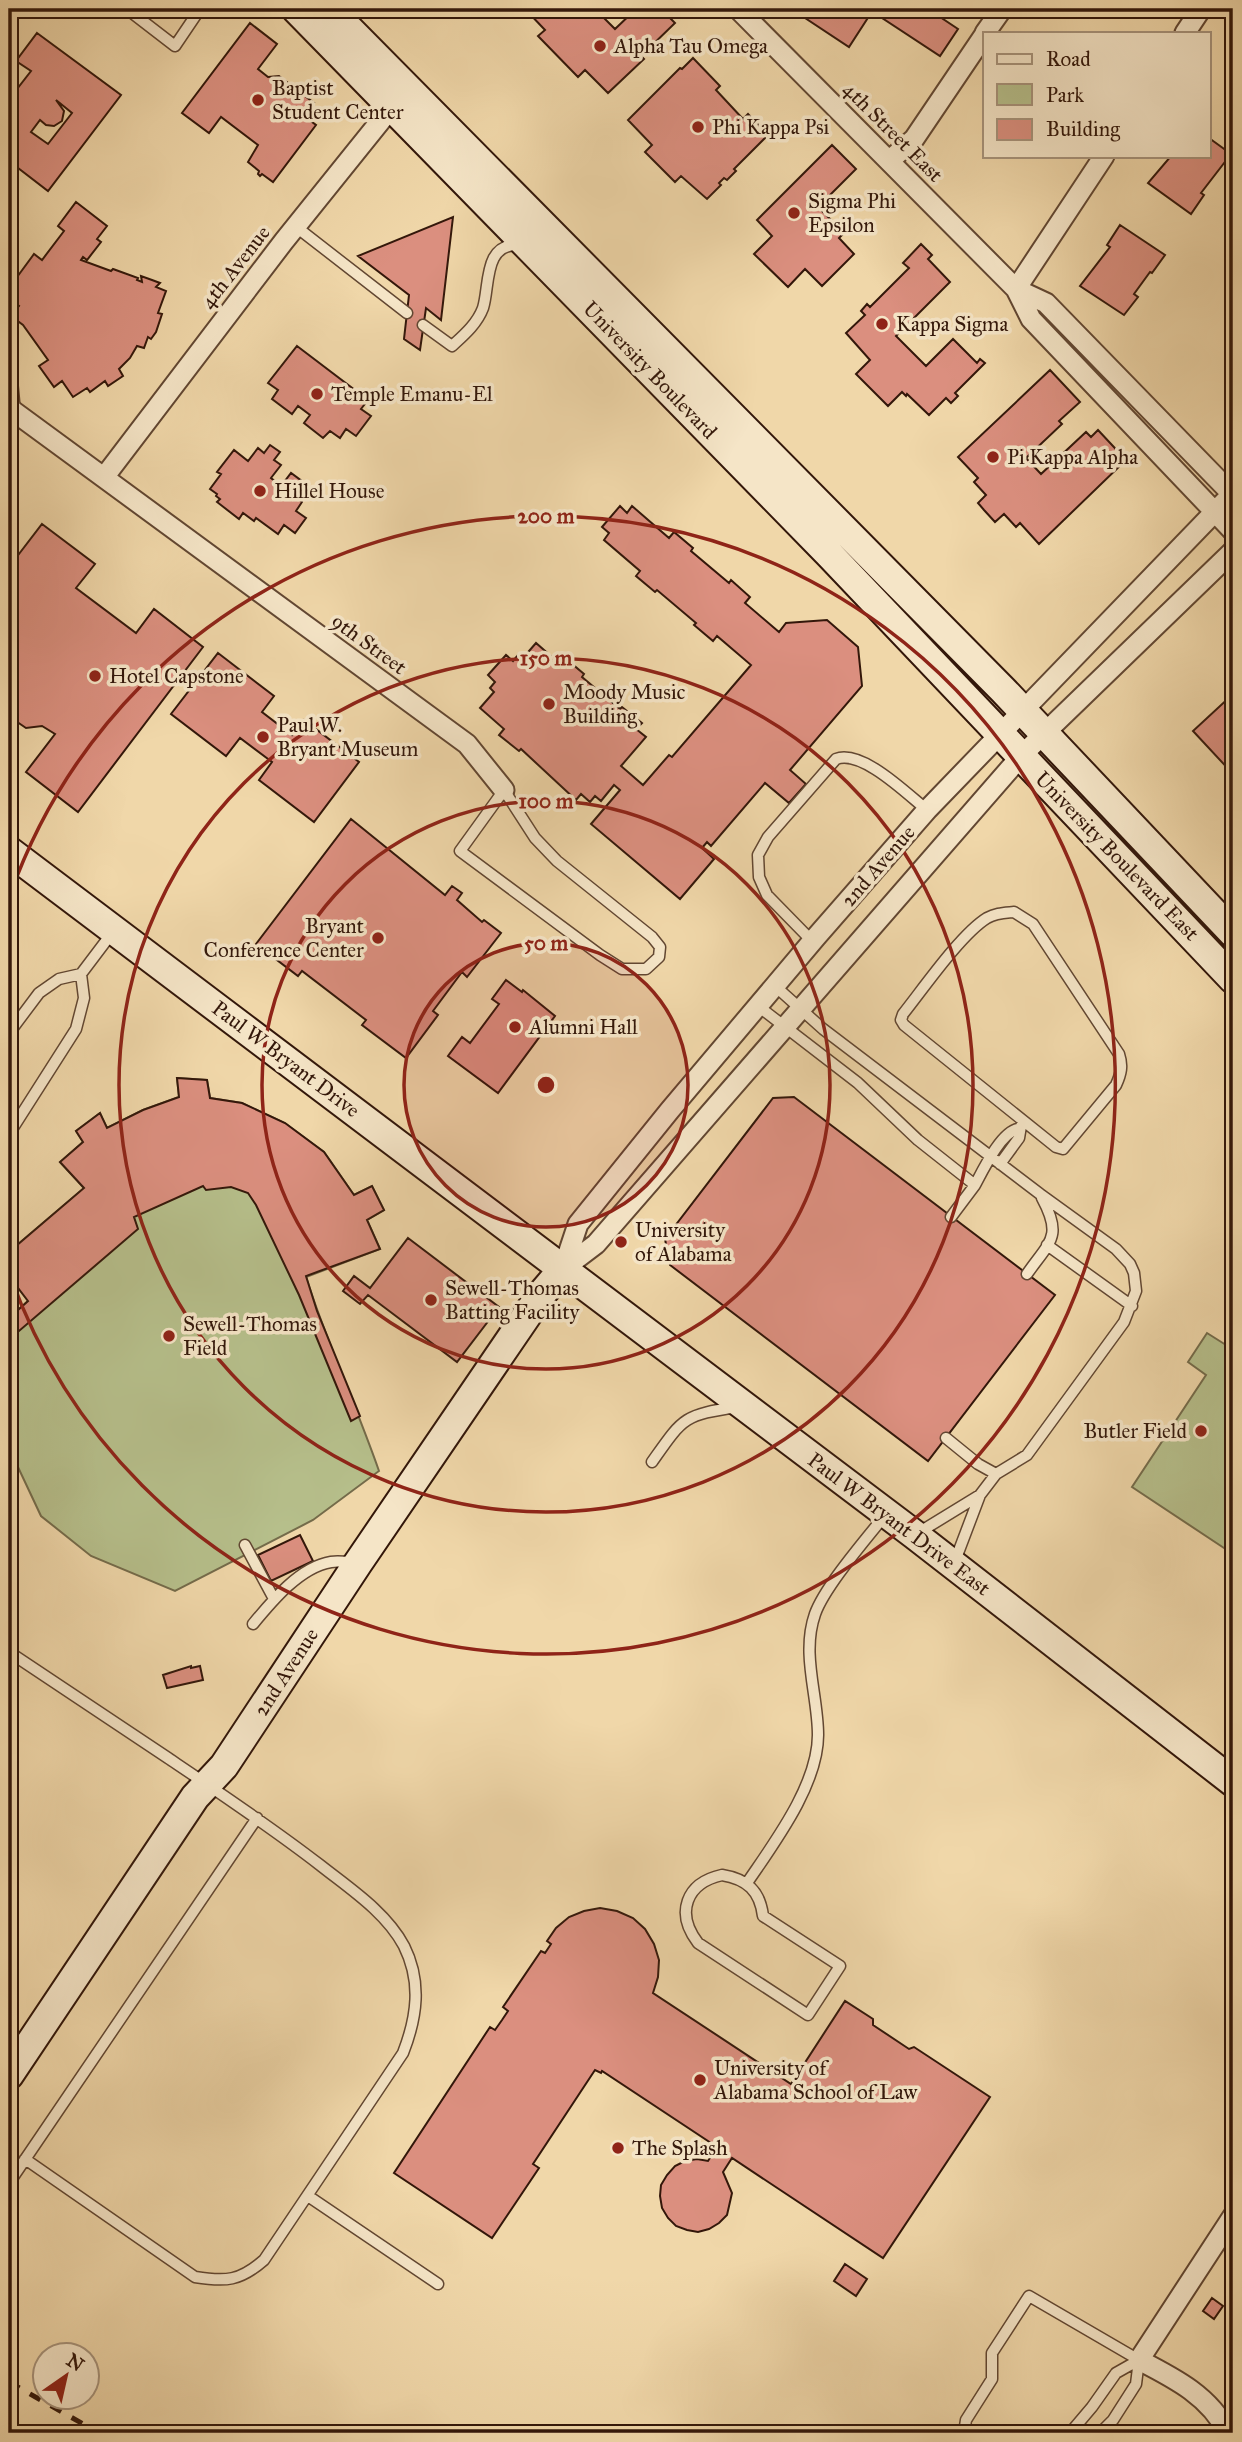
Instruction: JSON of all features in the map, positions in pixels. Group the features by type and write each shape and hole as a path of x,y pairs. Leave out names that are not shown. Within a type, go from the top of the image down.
{"main road":[{"name":"University Boulevard","path":"296,9 399,97 1022,710"},
{"name":"University Boulevard","path":"328,9 399,97 530,247 1001,733"},
{"name":"University Boulevard East","path":"1022,710 1233,933"},
{"name":"University Boulevard East","path":"1001,733 1233,979"},
{"name":"Paul W Bryant Drive","path":"9,850 563,1269"},
{"name":"Paul W Bryant Drive East","path":"563,1269 915,1535 1233,1782"},
{"name":"2nd Avenue","path":"9,2075 206,1784 224,1766 540,1296 563,1269"}],"street":[{"name":"4th Street East","path":"738,9 1016,289 1031,319 1233,531"},
{"path":"986,32 1002,9"},
{"path":"1186,32 1201,9"},
{"path":"889,161 914,139 983,37"},
{"name":"4th Avenue","path":"106,476 295,226 399,97"},
{"path":"1016,289 1103,158"},
{"name":"4th Street East","path":"1016,289 1046,303 1233,494"},
{"name":"9th Street","path":"12,410 106,476 234,574 467,744 504,790"},
{"name":"2nd Avenue","path":"563,1269 578,1224 812,941 927,810 1233,494"},
{"name":"2nd Avenue","path":"563,1269 596,1244 1021,756 1233,551"},
{"path":"1228,2433 1212,2408 1194,2391 1139,2360 1233,2216"}],"lane":[{"path":"127,9 175,46 200,9"},
{"path":"295,226 407,313"},
{"path":"423,325 452,346 474,324 483,307 487,273 498,254 510,245 530,247"},
{"path":"9,349 12,410"},
{"path":"812,941 767,895 759,877 758,855 768,837 836,759 843,756 866,763 927,810"},
{"name":"9th Street","path":"504,790 535,838 557,861 652,937 660,947 659,957 646,969 622,969 600,956 460,851 504,790"},
{"path":"1014,912 1025,916 1041,935 1122,1062 1116,1086 1063,1149 1021,1125 901,1020 902,1014 972,931 993,916 1014,912"},
{"path":"9,1033 39,993 59,979 81,974 114,930"},
{"path":"9,1134 76,1029 85,998 81,974"},
{"path":"775,986 823,1029 1116,1249 1130,1264 1136,1291 1124,1322 1027,1455 996,1474 980,1495 953,1565"},
{"path":"758,1006 858,1083 918,1140 975,1185"},
{"path":"951,1217 1010,1132 1021,1125"},
{"path":"1000,1164 1019,1138 1021,1125"},
{"path":"1027,1274 1051,1240 1054,1226 1052,1216 1040,1194"},
{"path":"1047,1245 1132,1306"},
{"path":"652,1462 683,1421 704,1412 744,1406"},
{"path":"946,1438 978,1464 996,1474"},
{"path":"915,1535 980,1495"},
{"path":"747,1883 801,1798 812,1768 818,1737 810,1670 810,1643 816,1613 828,1591 886,1513"},
{"path":"245,1545 274,1599"},
{"path":"253,1624 274,1599 315,1567 333,1562 358,1563"},
{"path":"9,1652 257,1818 382,1916 403,1945 414,1970 416,1990 413,2028 403,2053 309,2196 264,2260 250,2273 232,2280 195,2277 25,2159"},
{"path":"9,2183 257,1818"},
{"path":"722,1875 747,1883 762,1903 763,1916 840,1966 808,2015 698,1943 690,1932 685,1920 685,1907 698,1885 709,1878 722,1875"},
{"path":"309,2196 438,2284"},
{"path":"964,2433 966,2420 992,2379 992,2353 1029,2296 1139,2360"},
{"path":"1070,2433 1116,2373 1139,2360"},
{"path":"1100,2433 1113,2420 1136,2384 1139,2360"}],"green space":[{"name":"Sewell-Thomas Field","path":"177,1078 207,1080 210,1098 242,1103 285,1123 324,1152 354,1195 372,1186 384,1210 367,1220 380,1249 306,1277 379,1471 313,1520 175,1591 91,1556 41,1516 9,1448 9,1318 28,1301 9,1276 9,1252 84,1188 60,1162 83,1142 76,1131 100,1113 107,1128 143,1110 179,1097"},
{"name":"Butler Field","path":"1207,1333 1226,1345 1233,1335 1233,1554 1132,1487 1206,1375 1188,1362"}],"building":[{"name":"Alpha Tau Omega","path":"525,9 595,9 615,29 636,9 661,9 675,23 641,56 644,59 608,93 585,70 578,77 538,36 545,30"},
{"path":"798,9 928,9 958,29 940,56 873,10 849,47 796,12"},
{"path":"250,23 277,44 258,69 268,77 279,76 314,103 304,116 316,125 273,182 262,174 260,176 259,171 248,162 258,145 221,117 209,133 182,113"},
{"path":"37,33 121,95 48,191 9,161 9,97 31,71 16,61","holes":["56,100 72,113 48,144 31,132 40,120 46,125 54,126 62,121 64,111"]},
{"name":"Phi Kappa Psi","path":"693,58 720,86 716,90 743,119 748,114 768,135 734,169 736,171 727,180 724,178 719,183 721,185 707,199 681,176 675,182 645,152 652,145 628,120"},
{"path":"1210,139 1231,154 1201,193 1204,195 1191,214 1148,183 1169,158 1210,158"},
{"name":"Sigma Phi Epsilon","path":"832,145 856,169 818,207 844,233 839,238 854,254 822,286 805,269 788,287 754,254 772,236 757,220"},
{"path":"76,202 107,226 97,239 101,242 87,260 83,257 81,260 138,278 137,280 142,282 141,276 152,280 160,283 156,287 166,291 158,313 162,314 156,332 151,339 148,337 144,348 137,346 119,369 123,376 108,386 105,381 90,392 87,388 73,397 62,381 54,387 39,366 48,360 23,325 11,316 19,306 9,298 9,288 34,254 42,260 64,231 58,226"},
{"path":"453,217 441,320 426,308 420,350 404,339 409,295 358,256"},
{"path":"1120,225 1165,255 1134,294 1138,297 1124,315 1080,286 1110,247 1107,245"},
{"name":"Kappa Sigma","path":"921,244 932,255 928,259 950,282 896,336 926,366 953,339 977,363 980,359 985,363 955,393 958,396 951,403 946,398 929,415 902,392 888,406 856,374 870,360 846,333 865,315 861,311 867,304 870,307 909,268 903,263"},
{"name":"Temple Emanu-El","path":"297,346 368,400 361,409 371,416 356,436 346,429 340,438 330,431 323,438 304,423 310,415 298,406 292,414 272,399 278,390 268,383"},
{"name":"Pi Kappa Alpha","path":"1050,370 1080,402 1059,421 1062,424 1026,458 1041,474 1086,432 1091,437 1098,430 1126,460 1039,544 1020,523 1016,527 1004,514 995,522 978,503 986,495 974,482 978,478 958,457"},
{"name":"Hillel House","path":"270,445 280,452 274,460 281,465 271,478 281,486 291,473 310,487 296,511 306,518 295,533 284,525 278,534 256,518 254,521 243,513 239,519 217,502 220,499 210,489 221,474 217,472 234,450 248,461 258,448 264,453"},
{"name":"Moody Music Building","path":"620,506 627,513 632,506 669,538 674,532 693,548 691,551 750,597 745,603 779,632 786,623 827,620 858,647 862,686 790,770 806,784 789,803 765,783 711,846 707,842 702,848 714,859 680,899 591,824 620,790 614,785 601,801 595,796 590,802 581,794 576,800 521,749 519,751 499,735 504,729 480,708 494,692 490,688 495,682 488,675 506,655 513,661 518,655 523,658 536,643 560,664 565,658 584,674 582,677 620,709 622,707 642,723 636,729 646,737 621,766 643,785 669,755 672,757 751,665 717,636 713,641 657,590 655,592 636,576 640,571 604,540 609,533 602,527"},
{"name":"Hotel Capstone","path":"42,524 95,564 76,588 136,633 154,609 203,647 78,812 26,772 55,734 42,726 26,728 10,717 9,567"},
{"name":"Paul W. Bryant Museum","path":"218,653 274,696 262,712 292,735 304,720 359,762 314,822 259,780 272,762 240,738 226,756 171,714"},
{"path":"1233,694 1233,774 1193,731"},
{"name":"Bryant Conference Center","path":"351,819 445,895 452,886 462,893 457,900 482,922 484,920 501,933 467,977 462,972 433,1011 438,1015 406,1058 362,1025 366,1020 302,971 298,976 256,944"},
{"name":"Alumni Hall","path":"506,980 555,1016 498,1093 448,1056 462,1037 470,1043 499,1004 492,999"},
{"path":"177,1078 207,1080 210,1098 242,1103 285,1123 324,1152 354,1195 372,1186 384,1210 367,1220 380,1249 306,1276 317,1311 360,1416 351,1421 299,1295 256,1205 248,1193 231,1187 206,1190 203,1186 134,1217 138,1229 12,1337 9,1334 9,1318 28,1301 9,1276 9,1252 84,1188 60,1162 83,1142 76,1131 100,1113 107,1128 143,1110 179,1097"},
{"path":"794,1097 1055,1295 928,1461 670,1265 665,1239 773,1098"},
{"name":"Sewell-Thomas Batting Facility","path":"408,1238 499,1307 457,1362 368,1295 360,1304 343,1291 354,1276 370,1288"},
{"path":"300,1535 313,1561 271,1581 258,1555"},
{"path":"191,1666 200,1666 203,1680 167,1688 163,1675"},
{"name":"University of Alabama School of Law","path":"600,1908 633,1918 645,1929 659,1960 653,1993 791,2084 845,2001 873,2019 873,2025 909,2049 914,2047 990,2097 883,2258 732,2158 723,2172 732,2193 727,2215 709,2229 698,2232 676,2226 662,2208 661,2185 675,2166 697,2159 708,2161 717,2147 602,2071 601,2073 595,2070 533,2164 539,2168 492,2238 394,2173 490,2027 495,2030 508,2011 503,2007 541,1951 545,1953 551,1944 547,1941 556,1928 569,1917"},
{"path":"845,2264 867,2279 856,2296 834,2281"},
{"path":"1212,2298 1223,2306 1214,2319 1203,2311"}],"railway":[{"path":"9,2382 99,2433"}],"place":[{"name":"Alpha Tau Omega","path":"600,46"},
{"name":"Baptist Student Center","path":"258,100"},
{"name":"Phi Kappa Psi","path":"698,127"},
{"name":"Sigma Phi Epsilon","path":"794,213"},
{"name":"Kappa Sigma","path":"882,324"},
{"name":"Temple Emanu-El","path":"317,394"},
{"name":"Pi Kappa Alpha","path":"993,457"},
{"name":"Hillel House","path":"260,491"},
{"name":"Hotel Capstone","path":"95,676"},
{"name":"Moody Music Building","path":"549,704"},
{"name":"Paul W. Bryant Museum","path":"263,737"},
{"name":"Bryant Conference Center","path":"378,938"},
{"name":"Alumni Hall","path":"515,1027"},
{"name":"University of Alabama","path":"621,1242"},
{"name":"Sewell-Thomas Batting Facility","path":"431,1300"},
{"name":"Sewell-Thomas Field","path":"169,1336"},
{"name":"Butler Field","path":"1201,1431"},
{"name":"University of Alabama School of Law","path":"700,2080"},
{"name":"The Splash","path":"618,2148"}]}
